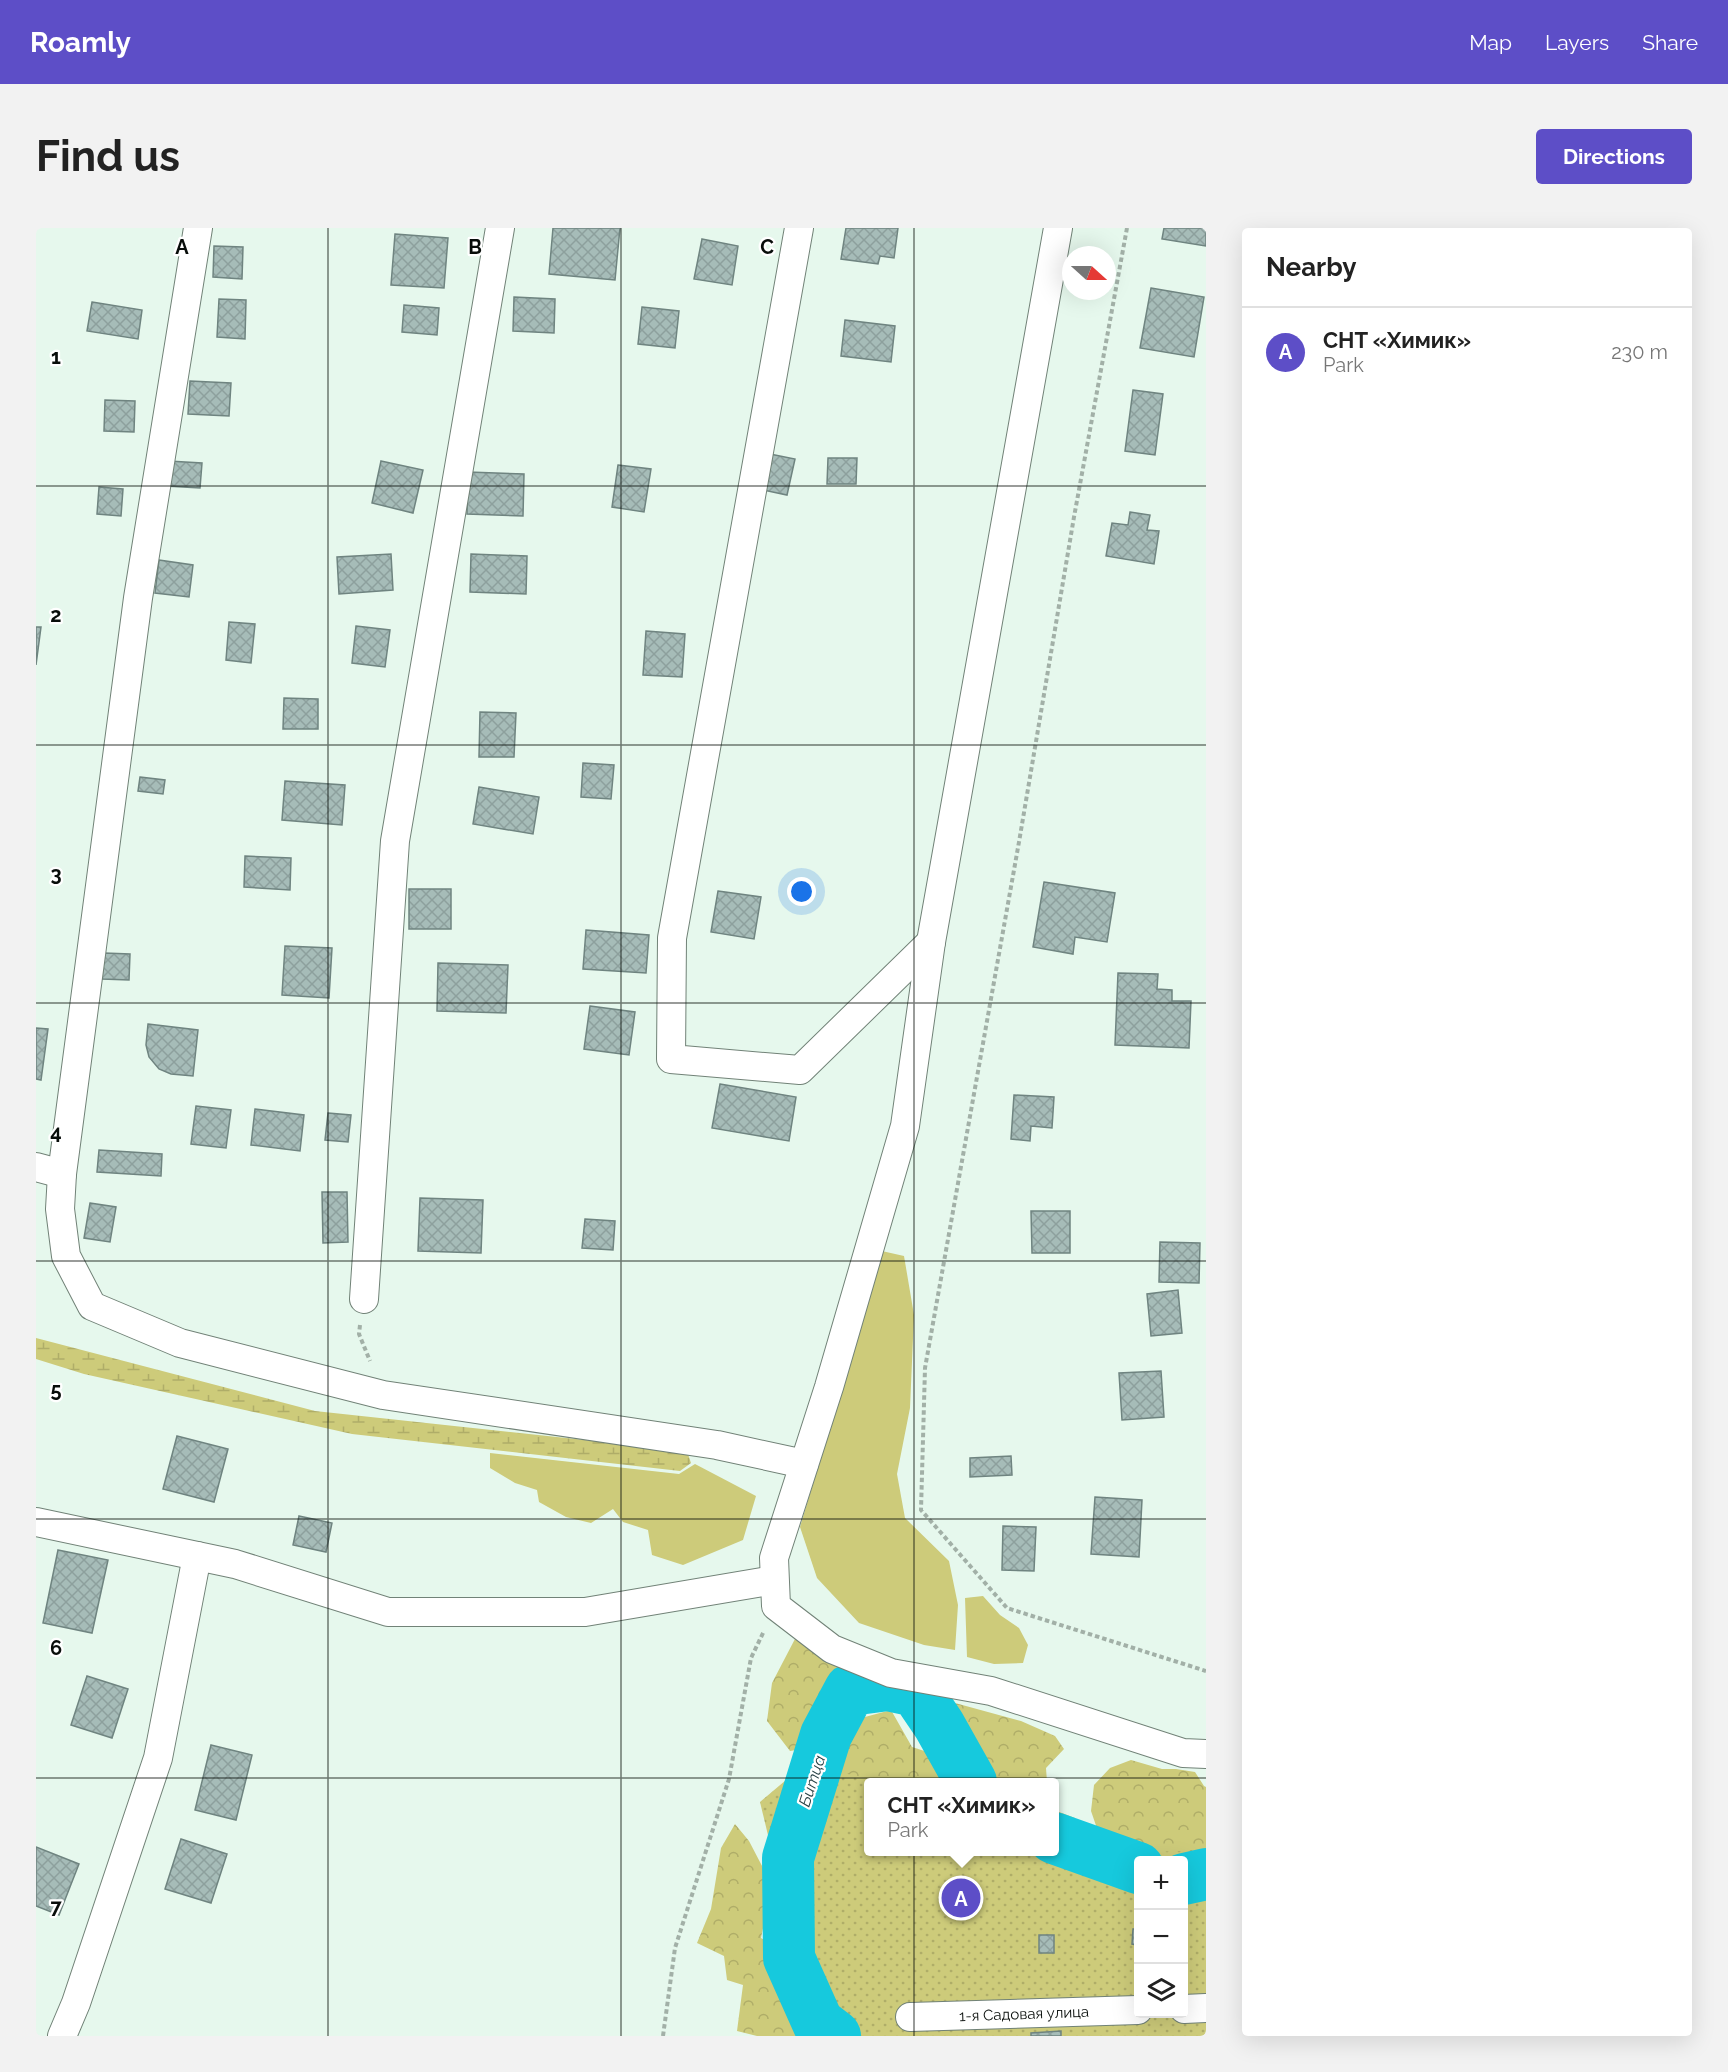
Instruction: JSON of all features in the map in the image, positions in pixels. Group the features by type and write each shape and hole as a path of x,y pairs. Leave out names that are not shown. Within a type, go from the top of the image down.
{"lane":[{"path":"198,228 49,1171 60,1209 66,1256 92,1306 180,1343 383,1395 717,1445 804,1464"},
{"path":"364,1299 395,841 500,228"},
{"path":"799,228 672,938 671,1059 800,1070 931,942"},
{"path":"1058,228 931,942 905,1126 829,1387 774,1558 775,1593 832,1649 891,1673 991,1691 1183,1754 1206,1754"},
{"path":"36,1522 235,1564 388,1612 585,1612 775,1593"},
{"path":"62,2036 76,2003 158,1758 197,1556"},
{"path":"1188,2009 1206,2008"},
{"name":"1-я Садовая улица","path":"910,2017 1134,2010"}],"path":[{"path":"1127,228 925,1368 921,1510 1007,1608 1206,1671"},
{"path":"364,1299 359,1334 383,1395"},
{"path":"663,2036 675,1948 729,1779 751,1658 775,1593"}],"green space":[{"path":"873,1249 904,1256 914,1315 910,1408 897,1474 905,1518 949,1561 958,1605 955,1650 924,1645 859,1623 817,1578 800,1527 827,1437"},
{"path":"36,1338 315,1411 687,1451 691,1463 680,1471 352,1434 84,1374 36,1359"},
{"path":"490,1453 679,1474 695,1464 756,1496 743,1540 683,1565 652,1555 648,1530 623,1522 613,1509 591,1523 566,1517 539,1502 537,1490 515,1483 490,1468"},
{"path":"983,1596 1000,1615 1019,1628 1028,1645 1023,1663 994,1664 967,1657 965,1598"},
{"path":"796,1637 832,1664 858,1676 870,1697 854,1708 823,1722 809,1748 790,1751 767,1721 772,1683"},
{"path":"955,1703 1021,1721 1055,1736 1064,1749 1046,1768 1047,1778 977,1778 979,1776 963,1735"},
{"path":"891,1710 912,1747 943,1757 953,1778 864,1778 864,1815 824,1780 850,1721"},
{"path":"1131,1760 1162,1769 1195,1772 1206,1787 1206,1858 1188,1860 1188,1856 1136,1856 1102,1843 1091,1811 1094,1785 1110,1768"},
{"path":"805,1764 852,1774 864,1782 864,1856 1059,1856 1059,1854 1186,1851 1206,1847 1206,2036 856,2036 818,1995 792,1935 760,1802"},
{"path":"1059,1812 1075,1818 1081,1870 961,1856 1059,1856"},
{"path":"735,1824 749,1841 772,1885 761,1938 779,1949 776,1967 789,1982 798,1998 801,2016 797,2036 757,2036 737,2031 743,1985 727,1980 724,1956 697,1943 711,1909 721,1848"}],"building":[{"path":"553,228 620,228 615,280 549,274"},
{"path":"846,228 898,228 894,258 880,256 878,264 841,259"},
{"path":"1164,228 1206,228 1206,246 1162,239"},
{"path":"395,234 448,238 444,288 391,285"},
{"path":"702,239 738,246 732,285 694,279"},
{"path":"214,246 243,247 242,279 213,277"},
{"path":"1151,288 1204,297 1194,357 1140,348"},
{"path":"514,297 555,299 554,333 513,331"},
{"path":"219,299 246,300 245,339 217,337"},
{"path":"92,302 142,310 138,339 87,331"},
{"path":"404,305 439,308 437,335 402,332"},
{"path":"642,307 679,311 675,348 638,344"},
{"path":"845,320 895,326 891,362 841,356"},
{"path":"190,381 231,383 229,416 188,414"},
{"path":"1133,390 1163,394 1155,455 1125,451"},
{"path":"105,400 135,401 134,432 104,431"},
{"path":"770,454 795,459 787,495 763,490"},
{"path":"828,458 857,458 856,484 827,484"},
{"path":"168,461 202,463 200,488 166,486"},
{"path":"381,461 423,470 413,513 372,503"},
{"path":"618,465 651,469 644,512 612,507"},
{"path":"468,472 524,474 523,516 467,514"},
{"path":"99,487 123,489 121,516 97,514"},
{"path":"1130,512 1150,515 1147,530 1159,531 1154,564 1106,556 1112,523 1128,525"},
{"path":"391,554 393,590 339,594 337,557"},
{"path":"471,554 527,556 526,594 470,592"},
{"path":"159,560 193,565 189,597 155,593"},
{"path":"229,622 255,624 251,663 226,660"},
{"path":"356,626 390,630 385,667 352,663"},
{"path":"36,627 41,627 36,665"},
{"path":"646,631 685,634 682,677 643,675"},
{"path":"284,698 318,699 318,729 283,729"},
{"path":"480,712 516,713 514,757 479,757"},
{"path":"583,763 614,765 611,799 581,797"},
{"path":"140,777 165,780 163,794 138,791"},
{"path":"285,781 345,785 342,825 282,820"},
{"path":"479,787 539,797 533,834 473,824"},
{"path":"245,856 291,858 290,890 244,887"},
{"path":"1044,882 1115,893 1107,942 1075,937 1073,954 1033,947"},
{"path":"409,889 451,889 451,929 409,929"},
{"path":"718,891 761,897 754,939 711,932"},
{"path":"586,930 649,935 646,973 583,969"},
{"path":"285,946 332,948 329,998 282,995"},
{"path":"104,953 130,954 129,980 102,979"},
{"path":"438,963 508,965 506,1013 437,1011"},
{"path":"1118,973 1158,974 1157,989 1172,990 1172,1001 1191,1001 1189,1048 1115,1045"},
{"path":"590,1006 635,1012 629,1055 584,1049"},
{"path":"148,1024 198,1030 193,1076 171,1074 159,1069 149,1057 146,1045"},
{"path":"36,1028 48,1029 41,1080 36,1079"},
{"path":"720,1084 796,1097 789,1141 712,1128"},
{"path":"1014,1095 1054,1097 1052,1128 1031,1126 1030,1141 1011,1139"},
{"path":"196,1106 231,1110 226,1148 191,1144"},
{"path":"255,1109 304,1115 300,1151 251,1145"},
{"path":"328,1113 351,1115 348,1142 325,1140"},
{"path":"99,1150 162,1154 161,1176 97,1172"},
{"path":"322,1192 347,1192 348,1242 323,1243"},
{"path":"420,1198 483,1200 481,1253 418,1251"},
{"path":"90,1203 116,1207 110,1242 84,1238"},
{"path":"1031,1211 1070,1211 1070,1253 1032,1253"},
{"path":"585,1219 615,1221 613,1250 582,1248"},
{"path":"1160,1242 1200,1243 1199,1283 1159,1282"},
{"path":"1178,1290 1182,1333 1151,1336 1147,1294"},
{"path":"1161,1371 1164,1417 1122,1420 1119,1373"},
{"path":"177,1436 228,1449 214,1502 163,1489"},
{"path":"1011,1456 1012,1475 970,1477 970,1458"},
{"path":"1095,1497 1142,1500 1139,1557 1091,1554"},
{"path":"299,1516 332,1523 326,1552 293,1545"},
{"path":"1003,1526 1036,1527 1034,1571 1002,1570"},
{"path":"58,1550 108,1560 92,1633 43,1623"},
{"path":"87,1676 128,1689 112,1738 71,1725"},
{"path":"211,1745 252,1755 236,1820 195,1810"},
{"path":"181,1839 227,1854 211,1903 165,1889"},
{"path":"36,1847 79,1864 59,1915 36,1906"},
{"path":"1133,1929 1134,1929 1134,1944 1132,1944"},
{"path":"1039,1935 1054,1935 1054,1953 1039,1953"},
{"path":"1061,2031 1061,2036 1031,2036 1031,2033"}],"waterway":[{"name":"Битца","path":"835,2036 818,2023 789,1958 788,1858 826,1735 850,1690 888,1685 916,1691 939,1725 969,1778"},
{"name":"Битца","path":"1059,1840 1134,1867"},
{"name":"Битца","path":"1188,1878 1206,1874"}],"place":[{"name":"СНТ «Химик»","path":"961,1898"}]}
